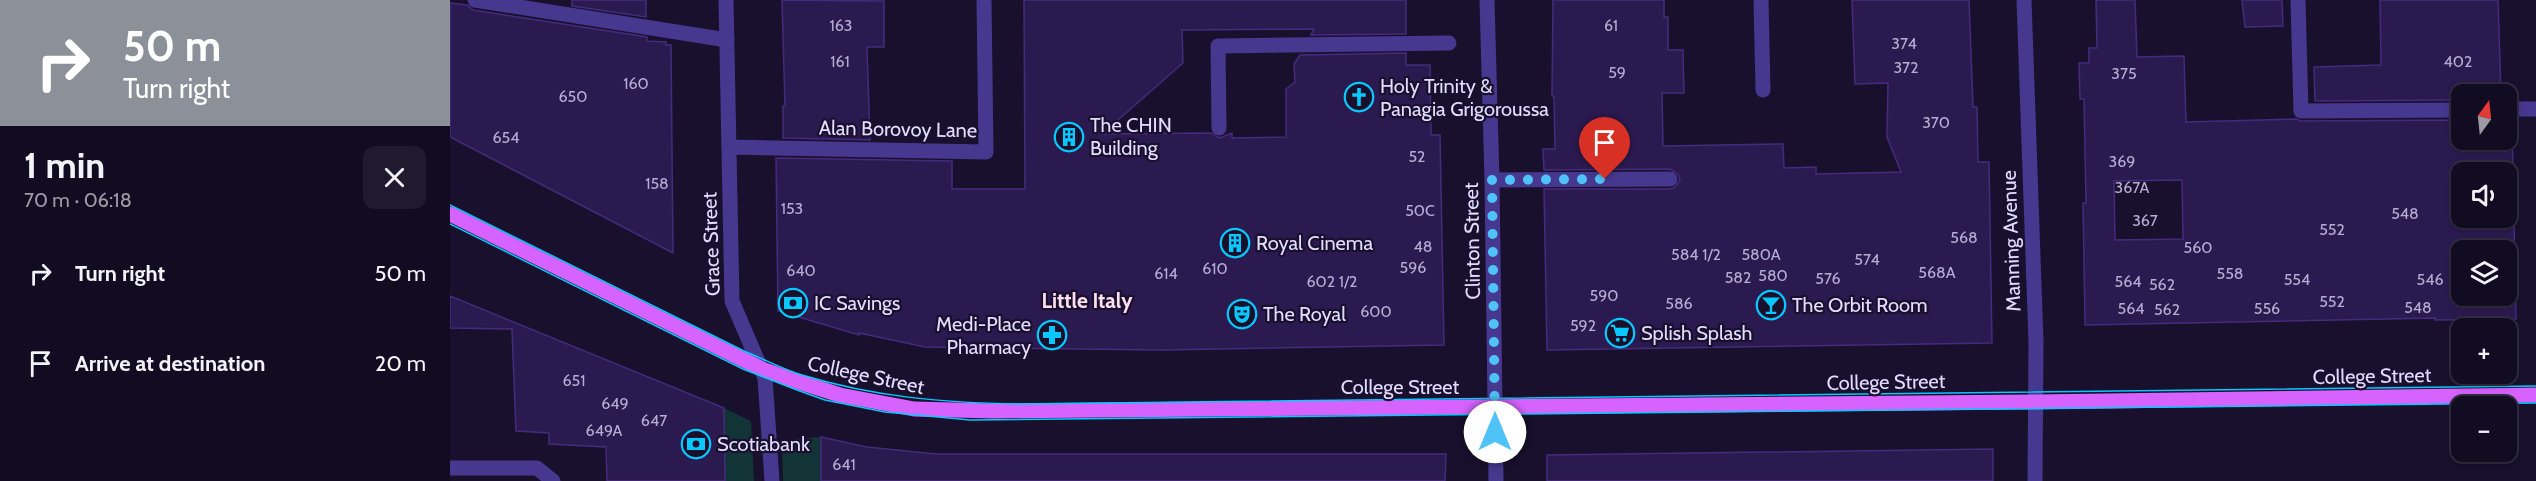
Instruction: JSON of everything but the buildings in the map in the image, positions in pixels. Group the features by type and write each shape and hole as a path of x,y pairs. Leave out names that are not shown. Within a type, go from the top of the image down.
{"main road":[{"name":"College Street","path":"450,214 762,369 840,395 914,409 1496,408 2536,395"}],"street":[{"path":"475,0 727,40"},
{"name":"Grace Street","path":"726,0 732,301 765,378 772,481"},
{"name":"Alan Borovoy Lane","path":"729,147 986,152 984,0"},
{"name":"Clinton Street","path":"1487,0 1496,481"},
{"path":"1761,0 1763,90"},
{"name":"Manning Avenue","path":"2024,0 2036,342 2035,481"},
{"path":"2298,0 2301,111 2451,110"},
{"path":"1220,128 1218,46 1276,51 1449,43"},
{"path":"2517,109 2536,109"},
{"path":"1492,180 1671,179"},
{"path":"450,468 537,468 553,481"}],"green space":[{"path":"724,408 751,421 754,481 725,481"},
{"path":"821,437 821,481 783,481 782,454 791,439"}],"tram line":[{"path":"450,205 746,352 787,370 856,389 937,400 1021,404 2536,386"},
{"path":"450,224 743,369 797,390 825,400 885,412 970,420 2536,403"}],"place":[{"name":"Holy Trinity & Panagia Grigoroussa","path":"1359,97"},
{"name":"The CHIN Building","path":"1069,137"},
{"name":"Royal Cinema","path":"1235,243"},
{"name":"IC Savings","path":"793,303"},
{"name":"The Orbit Room","path":"1771,305"},
{"name":"The Royal","path":"1242,314"},
{"name":"Splish Splash","path":"1620,333"},
{"name":"Medi-Place Pharmacy","path":"1052,335"},
{"name":"Scotiabank","path":"696,444"}],"district":[{"name":"Little Italy","path":"1087,300"}],"route":[{"path":"1495,432 1492,180 1605,179"}]}
